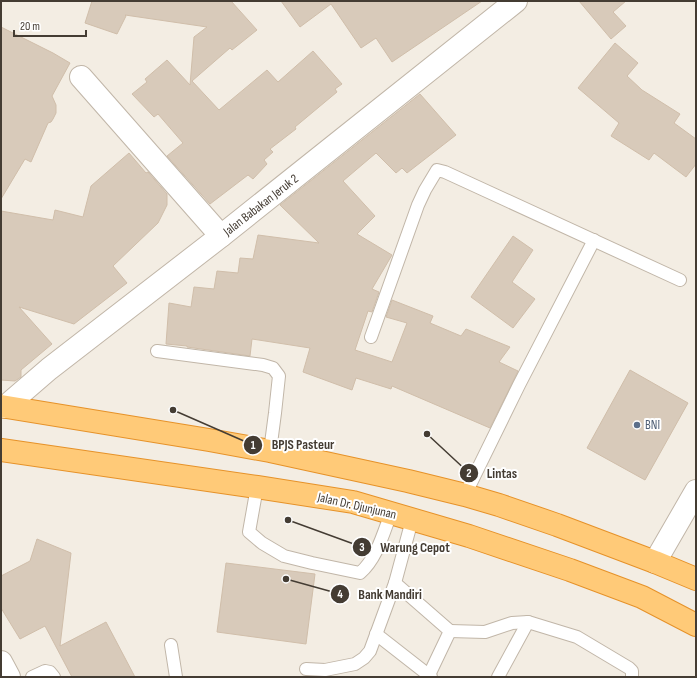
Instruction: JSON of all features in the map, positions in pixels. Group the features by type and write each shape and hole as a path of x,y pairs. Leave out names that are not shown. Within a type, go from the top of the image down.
{"highway":[{"path":"3,407 270,451 465,495 550,522 696,579"},
{"name":"Jalan Dr. Djunjunan","path":"1,450 353,502 469,536 577,573 642,597 696,625"}],"street":[{"name":"Jalan Babakan Jeruk 2","path":"3,407 49,369 221,236 516,1"},
{"path":"81,77 221,236"},
{"path":"655,562 696,491"},
{"path":"1,662 9,677"}],"lane":[{"path":"371,337 418,205 437,170 445,172 680,280"},
{"path":"465,495 594,240"},
{"path":"157,351 263,365 273,368 279,376 276,413 270,451"},
{"path":"257,487 249,532 262,543 284,556 360,573 374,556 391,513"},
{"path":"306,669 325,670 355,664 364,658 370,651 395,583 412,520"},
{"path":"395,583 450,631 485,632 512,623 528,622 577,637 629,668 632,671 632,677"},
{"path":"498,677 528,622"},
{"path":"376,634 430,676 450,631"},
{"path":"172,645 176,677"},
{"path":"32,677 45,671 50,672 54,677"}],"building":[{"path":"92,1 231,1 257,30 232,50 230,48 192,81 219,110 267,70 278,82 313,51 342,84 335,89 337,92 295,127 296,129 270,149 273,152 264,160 267,164 253,179 248,175 210,204 167,156 183,143 158,114 154,117 132,94 147,82 145,79 167,60 190,85 194,37 207,27 125,15 126,16 117,34 85,23"},
{"path":"281,1 482,1 392,62 376,38 361,48 331,4 300,27"},
{"path":"579,1 626,1 613,12 626,26 611,39"},
{"path":"1,27 70,63 52,96 56,105 56,113 53,119 48,123 31,162 25,159 1,199"},
{"path":"615,43 638,63 627,76 642,90 680,114 674,123 696,139 696,164 686,177 654,153 649,160 611,136 619,123 578,88"},
{"path":"420,94 456,135 407,173 402,168 396,173 376,153 343,181 375,216 357,234 392,255 372,289 379,292 372,312 368,311 355,350 392,362 407,323 386,317 392,300 433,316 430,323 461,336 466,329 510,347 499,362 518,371 490,428 392,386 391,389 356,378 352,390 303,372 310,348 252,339 250,356 166,344 169,303 191,307 194,287 214,289 217,271 238,273 240,258 253,259 258,235 319,243 280,205"},
{"path":"129,153 167,194 167,205 158,223 113,266 127,283 74,324 19,307 52,344 21,370 21,377 15,381 1,380 1,211 53,220 55,210 83,217 91,186"},
{"path":"513,236 533,250 512,282 535,299 513,328 471,297"},
{"name":"BNI","path":"630,370 688,403 645,480 587,448"},
{"path":"37,539 71,553 60,646 106,622 135,677 72,677 45,626 20,639 1,608 1,576 30,561"},
{"path":"226,563 315,574 306,644 217,632"}],"place":[{"name":"BPJS Pasteur","path":"173,410"},
{"name":"BNI","path":"637,425"},
{"name":"Lintas","path":"427,434"},
{"name":"Warung Cepot","path":"288,520"},
{"name":"Bank Mandiri","path":"286,579"}]}
